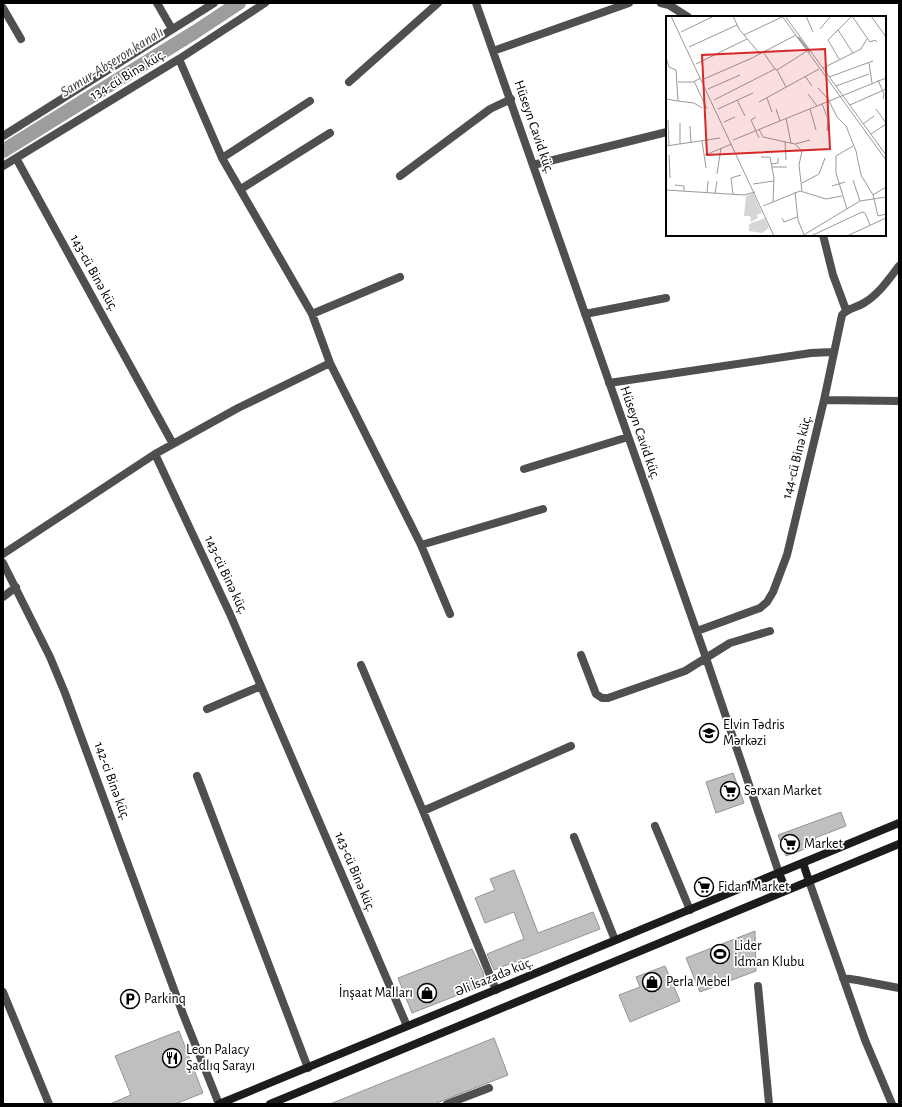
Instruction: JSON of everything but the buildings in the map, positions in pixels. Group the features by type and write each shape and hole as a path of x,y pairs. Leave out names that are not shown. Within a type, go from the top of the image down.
{"main road":[{"path":"809,881 803,863 899,823"},
{"path":"270,1104 899,844"},
{"name":"Əli İsazadə küç.","path":"219,1104 803,863"},
{"path":"779,873 786,890"}],"street":[{"path":"158,3 172,29"},
{"path":"3,136 214,3"},
{"name":"134-cü Binə küç.","path":"3,166 179,59 265,3"},
{"path":"349,82 438,3"},
{"name":"Hüseyn Cavid küç.","path":"476,3 697,631 779,873"},
{"path":"493,50 629,3"},
{"path":"661,3 669,5 686,16"},
{"path":"3,8 20,39"},
{"path":"179,59 222,158 312,314 330,363 421,545 450,614"},
{"path":"400,176 490,109 511,99"},
{"path":"222,158 310,101"},
{"path":"533,165 666,132"},
{"path":"240,189 330,133"},
{"name":"143-cü Binə küç.","path":"16,158 173,444"},
{"path":"823,236 832,275 846,310 864,303 883,286 899,266"},
{"path":"312,314 400,277"},
{"path":"585,314 666,298"},
{"name":"144-cü Binə küç.","path":"697,631 760,608 768,602 773,592 786,555 824,400 839,323 846,310"},
{"path":"609,382 811,353 833,352"},
{"path":"3,554 155,454 238,408 330,363"},
{"path":"824,400 899,401"},
{"path":"524,469 628,437"},
{"name":"143-cü Binə küç.","path":"155,454 230,614 407,1026"},
{"path":"421,545 543,509"},
{"name":"142-ci Binə küç.","path":"3,563 50,657 65,693 183,1014 219,1104"},
{"path":"3,597 16,587"},
{"path":"581,655 596,694 602,698 608,698 685,671 730,643 770,631"},
{"path":"361,665 423,811 496,990"},
{"path":"207,710 261,686"},
{"path":"423,811 570,746"},
{"path":"197,776 308,1068"},
{"path":"655,826 690,910"},
{"path":"574,837 615,940"},
{"path":"809,881 865,1040 892,1104"},
{"path":"843,978 899,988"},
{"path":"758,986 769,1104"},
{"path":"3,992 49,1104"},
{"path":"447,1104 490,1088"}],"waterway":[{"name":"Samur-Abşeron kanalı","path":"3,151 239,3"}],"place":[{"name":"Elvin Tədris Mərkəzi","path":"709,733"},
{"name":"Sərxan Market","path":"730,791"},
{"name":"Market","path":"790,844"},
{"name":"Fidan Market","path":"704,887"},
{"name":"Lider İdman Klubu","path":"720,954"},
{"name":"Perla Mebel","path":"652,982"},
{"name":"İnşaat Malları","path":"427,993"},
{"name":"Parkinq","path":"130,999"},
{"name":"Leon Palaсу Şadlıq Sarayı","path":"172,1058"}]}
